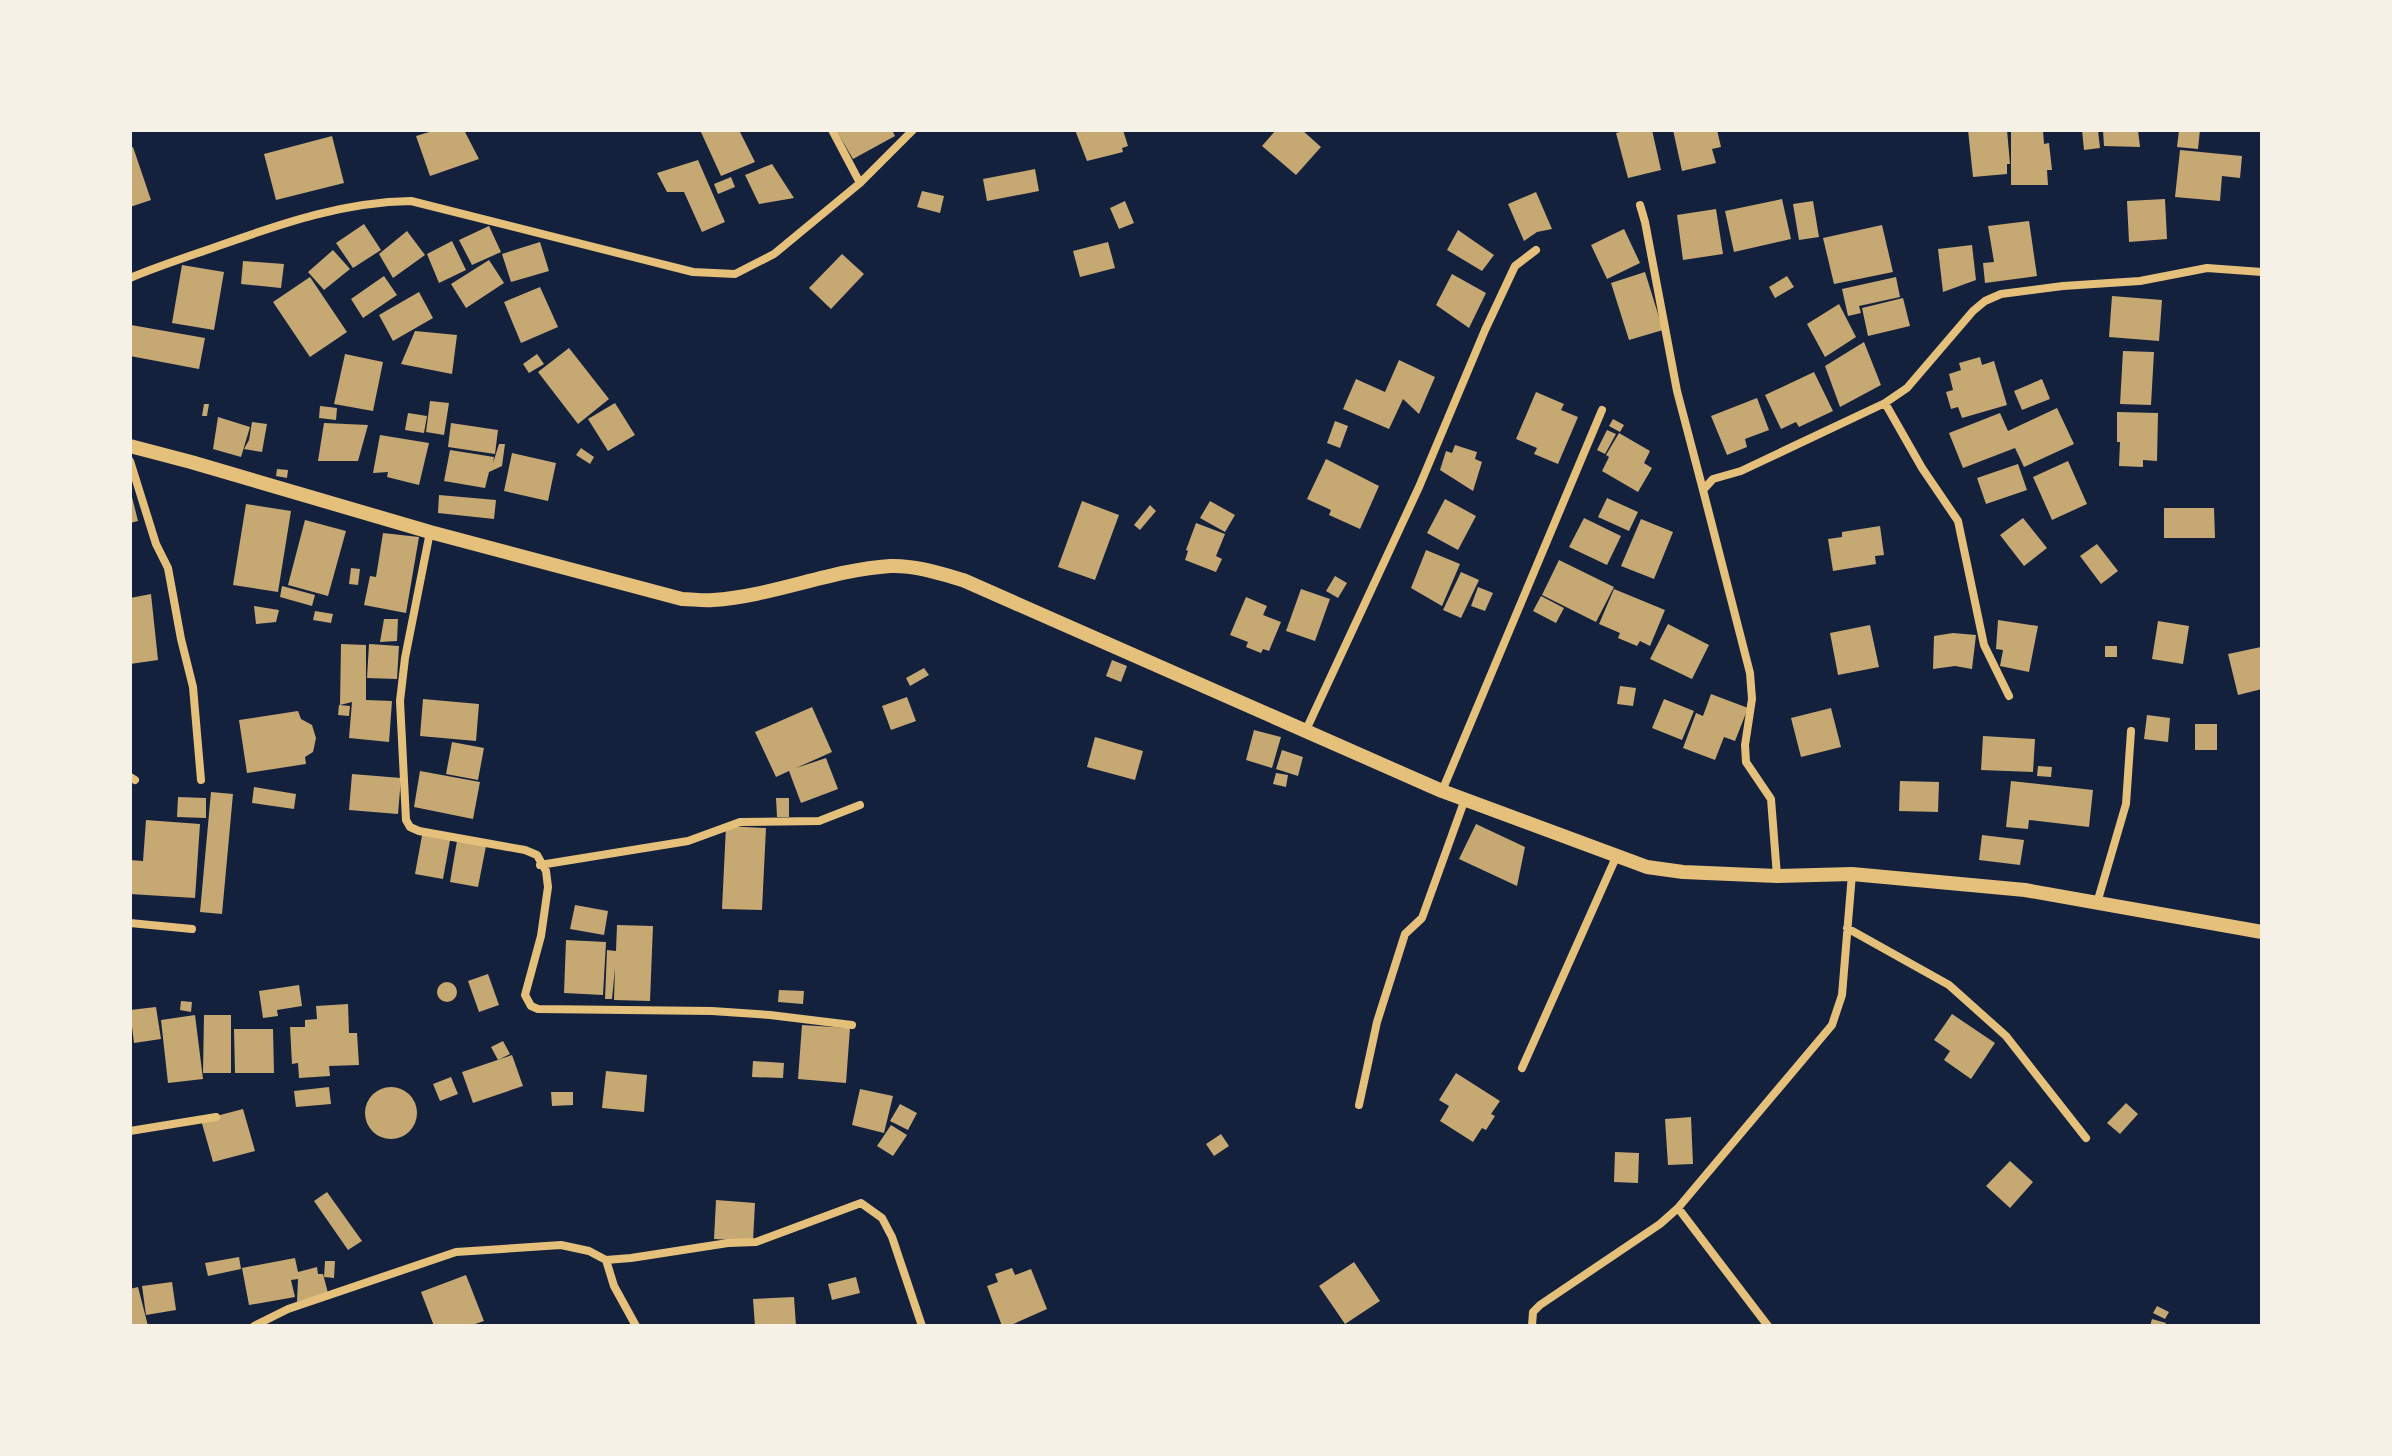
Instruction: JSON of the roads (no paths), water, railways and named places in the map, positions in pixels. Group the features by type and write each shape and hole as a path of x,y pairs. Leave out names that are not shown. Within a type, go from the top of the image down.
{"street":[{"path":"832,130 860,183"},
{"path":"130,278 295,219 350,206 411,201 693,272 735,274 774,254 860,183 913,130"},
{"path":"1640,205 1677,391 1750,673 1752,699 1745,745 1746,762 1771,799 1777,876"},
{"path":"1306,730 1419,487 1515,266 1536,250"},
{"path":"1703,490 1713,479 1741,471 1885,403 1907,388 1973,311 2001,294 2140,281 2207,268 2262,272"},
{"path":"1885,403 1922,468 1958,521 1984,645 2009,696"},
{"path":"1442,791 1602,410"},
{"path":"130,446 430,532 682,599 735,597 858,570 892,566 927,570 963,580 1442,791 1647,867 1683,872 1777,876 1852,874 2025,890 2262,932"},
{"path":"130,461 156,544 168,568 193,687 201,780"},
{"path":"430,532 405,658 400,701 406,820 410,827 419,831 525,850 537,855 546,871 548,887 541,936 525,995 531,1006 538,1009 712,1011 852,1025"},
{"path":"2097,903 2126,804 2131,731"},
{"path":"1359,1105 1377,1022 1405,934 1422,918 1465,799"},
{"path":"540,865 688,841 740,822 819,821 860,805"},
{"path":"1522,1068 1617,855"},
{"path":"1532,1326 1533,1312 1540,1305 1660,1224 1678,1208 1832,1025 1842,995 1852,874"},
{"path":"130,923 192,929"},
{"path":"1847,928 1949,985 2006,1036 2086,1138"},
{"path":"130,1131 216,1117"},
{"path":"254,1326 288,1309 456,1252 561,1245 589,1251 606,1260 756,1242 861,1203 882,1218 892,1237 922,1326"},
{"path":"1678,1208 1768,1326"},
{"path":"606,1260 614,1286 636,1326"}]}
